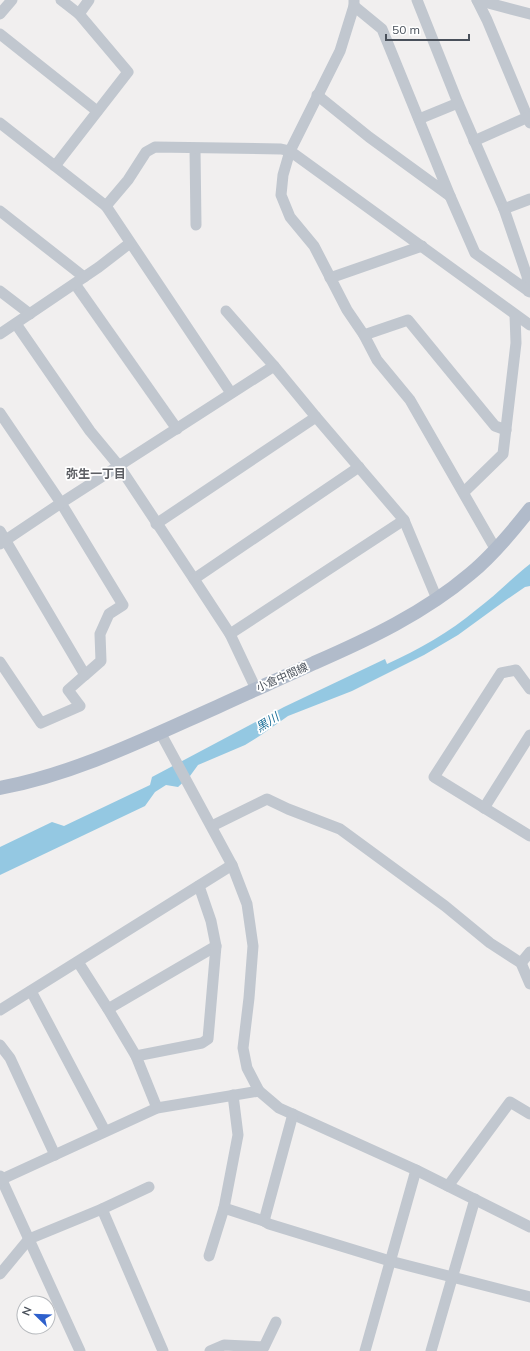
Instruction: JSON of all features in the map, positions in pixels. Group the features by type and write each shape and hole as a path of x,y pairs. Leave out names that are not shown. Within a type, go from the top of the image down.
{"main road":[{"name":"小倉中間線","path":"0,788 29,782 82,765 124,749 350,647 399,622 437,599 470,574 496,550 530,509"}],"street":[{"path":"0,14 12,0"},
{"path":"55,166 128,72 79,14 60,0"},
{"path":"79,14 89,0"},
{"path":"416,0 458,103 504,209 527,276 529,291"},
{"path":"474,141 529,120 487,20 483,1 530,14"},
{"path":"496,550 410,400 377,360 364,335 347,310 314,246 290,217 281,196 283,175 290,151 340,51 354,3 382,29 450,196 475,253 529,291"},
{"path":"0,34 97,110"},
{"path":"317,95 369,137 450,196"},
{"path":"418,118 458,103"},
{"path":"0,123 106,206 231,393"},
{"path":"106,206 128,180 146,152 155,148 290,151 530,325"},
{"path":"195,149 196,225"},
{"path":"504,209 530,199"},
{"path":"0,211 79,280 177,429"},
{"path":"0,334 130,243"},
{"path":"330,278 422,246"},
{"path":"0,291 30,314"},
{"path":"226,311 404,520 437,599"},
{"path":"464,492 503,454 516,343 515,315"},
{"path":"364,335 408,320 495,426 506,430"},
{"path":"16,324 90,431 119,466 156,524 194,579 230,634 256,689"},
{"path":"85,675 2,538 61,503 274,366"},
{"path":"0,413 61,503 123,606 109,614 100,634 101,661 68,690 80,706 41,723 0,662"},
{"path":"156,524 316,417"},
{"path":"194,579 359,467"},
{"path":"230,634 404,520"},
{"path":"530,689 516,670 501,673 434,777 530,836"},
{"path":"160,732 202,807 232,865 247,904 253,946 243,1048 247,1068 259,1090 279,1108 416,1170 530,1227"},
{"path":"484,808 530,735"},
{"path":"212,826 267,799 288,809 340,829 445,906 490,943 521,964 530,984"},
{"path":"0,1010 232,865"},
{"path":"136,1056 202,1043 208,1039 216,946 211,921 199,886"},
{"path":"108,1009 216,946"},
{"path":"521,964 530,952"},
{"path":"78,962 136,1056 157,1108"},
{"path":"31,991 105,1131"},
{"path":"0,1045 10,1058 55,1155"},
{"path":"80,1351 30,1238 0,1178 55,1155 157,1108 259,1090"},
{"path":"209,1256 224,1208 238,1135 233,1095"},
{"path":"448,1186 510,1102 530,1114"},
{"path":"264,1221 293,1114"},
{"path":"365,1351 416,1170"},
{"path":"0,1274 30,1238 102,1209 149,1187"},
{"path":"431,1351 475,1199"},
{"path":"224,1208 269,1224 390,1261 530,1297"},
{"path":"102,1209 163,1351"},
{"path":"210,1351 224,1345 244,1348 264,1347 276,1322"}],"water":[{"name":"黒川","path":"530,564 530,586 525,587 458,635 424,655 352,691 288,716 245,745 198,765 190,776 178,787 166,785 155,792 145,806 0,875 0,847 52,822 64,826 150,785 152,777 284,707 385,659 387,664 422,647 466,618"}],"district":[{"name":"弥生一丁目","path":"96,473"}]}
